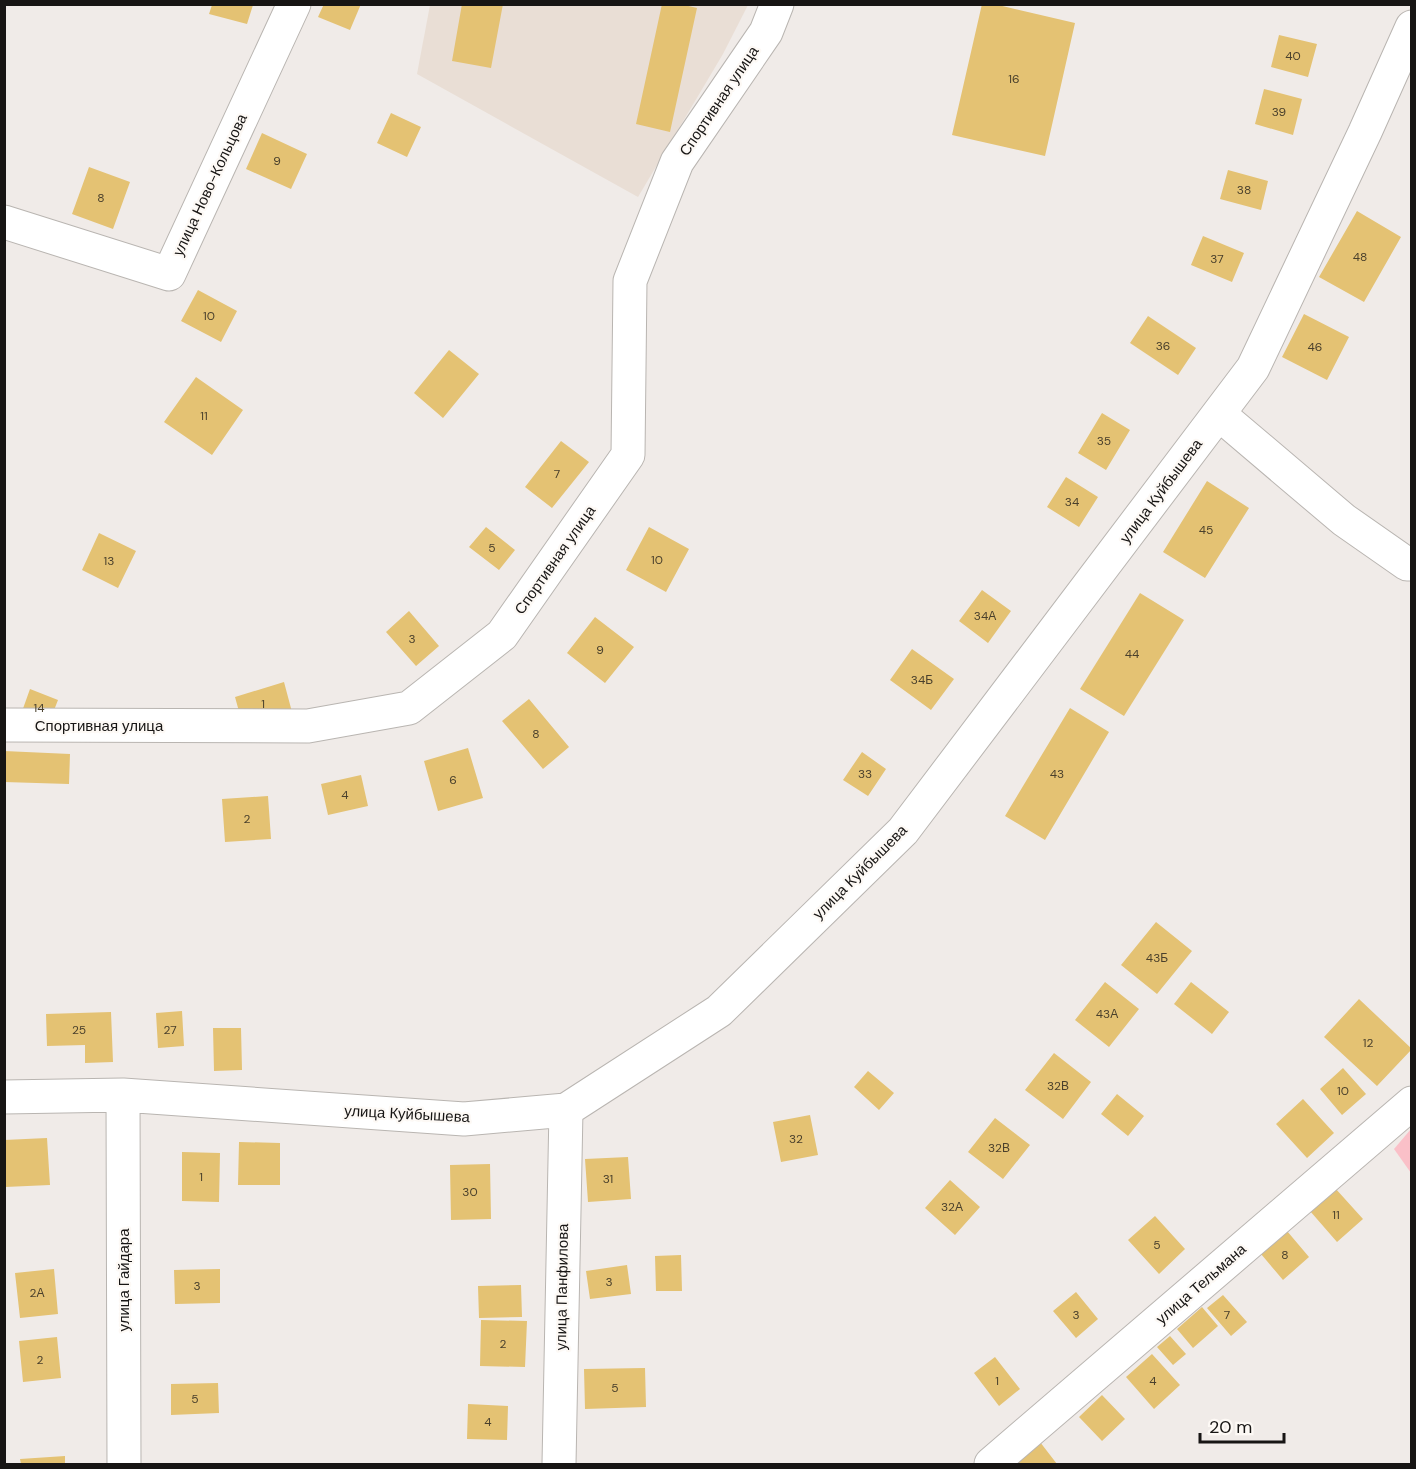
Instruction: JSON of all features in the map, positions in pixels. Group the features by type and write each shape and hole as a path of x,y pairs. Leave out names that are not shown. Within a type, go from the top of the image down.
{"street":[{"name":"улица Ново-Кольцова","path":"4,222 169,274 294,4"},
{"name":"Спортивная улица","path":"4,725 308,726 409,708 502,635 628,455 630,281 677,162 766,32 777,4"},
{"name":"улица Куйбышева","path":"4,1097 123,1095 464,1119 566,1110 719,1011 903,831 1253,368 1412,27"},
{"path":"1219,414 1344,520 1407,564 1412,564"},
{"name":"улица Гайдара","path":"123,1095 124,1464"},
{"name":"улица Тельмана","path":"991,1464 1412,1103"},
{"name":"улица Панфилова","path":"559,1464 566,1110"}],"shaded area":[{"path":"430,5 748,5 723,54 638,197 417,74"},
{"path":"1411,1129 1411,1173 1394,1149"}],"building":[{"path":"324,4 361,4 350,30 318,17"},
{"path":"462,4 503,4 491,68 452,61"},
{"path":"662,4 680,4 697,8 670,132 636,124"},
{"path":"982,4 994,4 1075,23 1045,156 952,135"},
{"path":"212,5 253,5 247,24 209,14"},
{"path":"1279,35 1317,44 1308,77 1271,67"},
{"path":"1264,89 1302,99 1293,135 1255,124"},
{"path":"391,113 421,127 407,157 377,143"},
{"path":"262,133 307,154 291,189 246,169"},
{"path":"89,167 130,182 113,229 72,214"},
{"path":"1228,170 1268,181 1261,210 1220,199"},
{"path":"1357,211 1401,237 1364,302 1319,277"},
{"path":"1203,236 1244,253 1232,282 1191,265"},
{"path":"198,290 237,311 221,342 181,321"},
{"path":"1304,314 1349,337 1327,380 1282,357"},
{"path":"1148,316 1196,348 1178,375 1130,343"},
{"path":"449,350 479,374 443,418 414,393"},
{"path":"196,377 243,410 212,455 164,422"},
{"path":"1102,413 1130,430 1106,470 1078,453"},
{"path":"561,441 589,462 552,508 525,487"},
{"path":"1066,477 1098,497 1079,527 1047,507"},
{"path":"1207,481 1249,508 1205,578 1163,552"},
{"path":"486,527 515,550 499,570 469,547"},
{"path":"649,527 689,549 666,592 626,570"},
{"path":"99,533 136,551 118,588 82,570"},
{"path":"982,590 1011,611 988,643 959,621"},
{"path":"1140,593 1184,620 1124,716 1080,689"},
{"path":"409,611 439,646 416,666 386,632"},
{"path":"595,617 634,647 605,683 567,653"},
{"path":"912,649 954,679 931,710 890,680"},
{"path":"284,682 292,712 243,726 235,697"},
{"path":"30,689 58,700 47,728 20,717"},
{"path":"529,699 569,747 543,769 502,721"},
{"path":"1070,708 1109,732 1045,840 1005,816"},
{"path":"468,748 483,798 438,811 424,761"},
{"path":"4,751 70,754 69,784 4,782"},
{"path":"862,752 886,769 868,796 843,780"},
{"path":"361,775 368,806 328,815 321,784"},
{"path":"268,796 271,839 225,842 222,799"},
{"path":"1156,922 1192,951 1157,994 1121,965"},
{"path":"1105,982 1139,1009 1109,1047 1075,1020"},
{"path":"1191,982 1229,1012 1212,1034 1174,1004"},
{"path":"1359,999 1412,1049 1377,1086 1324,1037"},
{"path":"182,1011 184,1046 158,1048 156,1013"},
{"path":"111,1012 113,1062 85,1063 85,1045 47,1046 46,1014"},
{"path":"213,1028 241,1028 242,1070 214,1071"},
{"path":"1054,1053 1091,1082 1063,1119 1025,1090"},
{"path":"1343,1068 1366,1094 1342,1115 1320,1089"},
{"path":"868,1071 894,1093 879,1110 854,1087"},
{"path":"1117,1094 1144,1116 1128,1136 1101,1114"},
{"path":"1303,1099 1334,1133 1307,1158 1276,1124"},
{"path":"810,1115 818,1155 781,1162 773,1122"},
{"path":"995,1118 1030,1145 1003,1179 968,1152"},
{"path":"47,1138 50,1185 5,1187 4,1140"},
{"path":"239,1142 280,1143 280,1185 238,1185"},
{"path":"182,1152 220,1153 219,1202 182,1201"},
{"path":"628,1157 631,1199 588,1202 585,1159"},
{"path":"490,1164 491,1219 451,1220 450,1165"},
{"path":"950,1180 980,1207 955,1235 925,1208"},
{"path":"1335,1188 1363,1219 1337,1242 1310,1211"},
{"path":"1155,1216 1185,1249 1159,1274 1128,1240"},
{"path":"1287,1231 1309,1257 1283,1280 1261,1254"},
{"path":"681,1255 682,1291 656,1291 655,1256"},
{"path":"627,1265 631,1294 590,1299 586,1271"},
{"path":"54,1269 58,1314 20,1318 15,1273"},
{"path":"220,1269 220,1303 175,1304 174,1270"},
{"path":"521,1285 522,1317 479,1318 478,1286"},
{"path":"1076,1292 1098,1319 1076,1338 1053,1311"},
{"path":"1223,1295 1247,1322 1231,1336 1207,1308"},
{"path":"1202,1307 1218,1326 1193,1348 1177,1329"},
{"path":"481,1320 527,1321 525,1367 480,1366"},
{"path":"1170,1336 1186,1354 1173,1365 1157,1347"},
{"path":"57,1337 61,1378 23,1382 19,1341"},
{"path":"1152,1354 1180,1385 1154,1409 1126,1377"},
{"path":"995,1357 1020,1389 999,1406 974,1373"},
{"path":"645,1368 646,1407 585,1409 584,1369"},
{"path":"218,1383 219,1413 171,1415 171,1384"},
{"path":"1102,1395 1125,1419 1102,1441 1079,1417"},
{"path":"468,1404 508,1406 507,1440 467,1439"},
{"path":"1040,1442 1057,1464 1010,1464"},
{"path":"65,1456 65,1464 21,1464 20,1459"}]}
